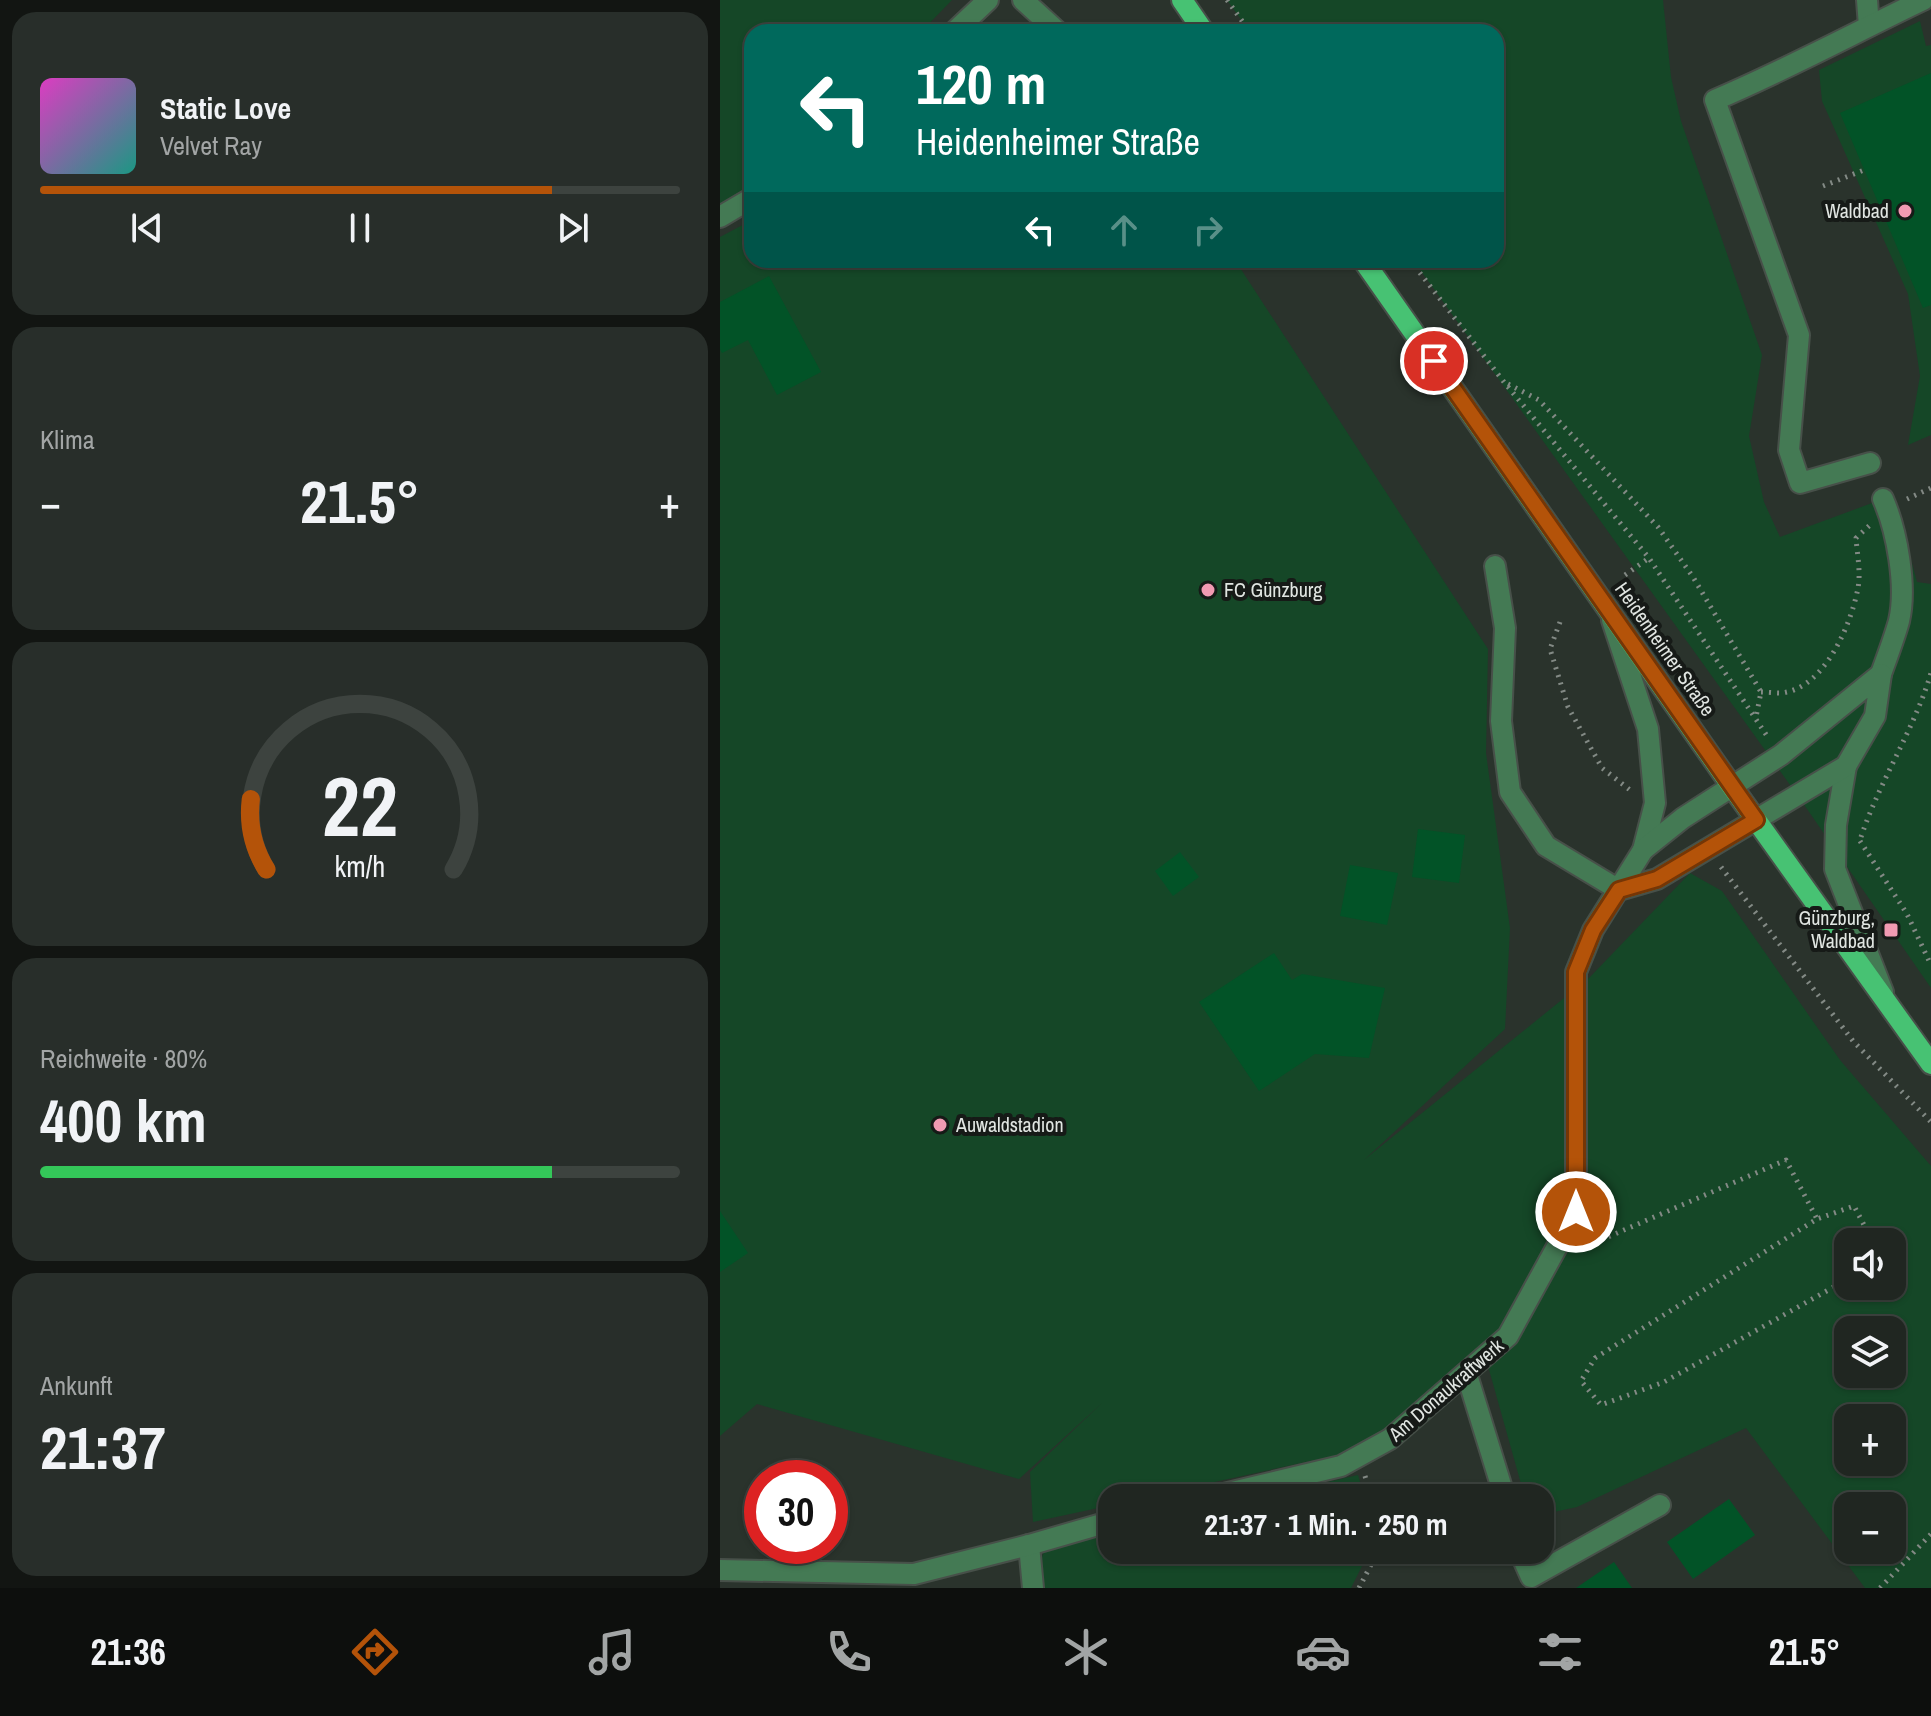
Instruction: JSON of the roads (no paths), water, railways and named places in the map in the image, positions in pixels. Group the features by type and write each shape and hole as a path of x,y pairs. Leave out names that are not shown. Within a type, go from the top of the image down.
{"main road":[{"path":"1182,0 1198,24"},
{"name":"Heidenheimer Straße","path":"1369,268 1733,788 1931,1064"}],"street":[{"path":"962,24 988,0"},
{"path":"1023,0 1049,24"},
{"path":"1867,0 1869,26"},
{"path":"1870,463 1800,483 1789,450 1799,335 1715,100 1780,72 1816,51 1923,0"},
{"path":"720,217 744,203"},
{"path":"1885,504 1896,533 1900,618 1881,674 1875,716 1846,766 1836,825 1835,869 1887,1003"},
{"path":"1495,566 1505,628 1501,721 1510,792 1546,846 1619,890 1657,879 1846,766"},
{"path":"1609,612 1648,729 1655,803 1643,850"},
{"name":"Am Donaukraftwerk","path":"1266,1484 1341,1466 1359,1458 1390,1439 1467,1375 1508,1336 1576,1212 1576,972 1593,930 1643,850 1683,818 1781,755 1881,674"},
{"path":"1467,1375 1501,1484"},
{"path":"1525,1564 1531,1577 1660,1505"},
{"path":"720,1570 914,1574 1098,1525"},
{"path":"1029,1545 1033,1588"}],"place":[{"name":"Waldbad","path":"1905,211"},
{"name":"FC Günzburg","path":"1208,590"},
{"name":"Günzburg, Waldbad","path":"1891,930"},
{"name":"Auwaldstadion","path":"940,1125"}]}
